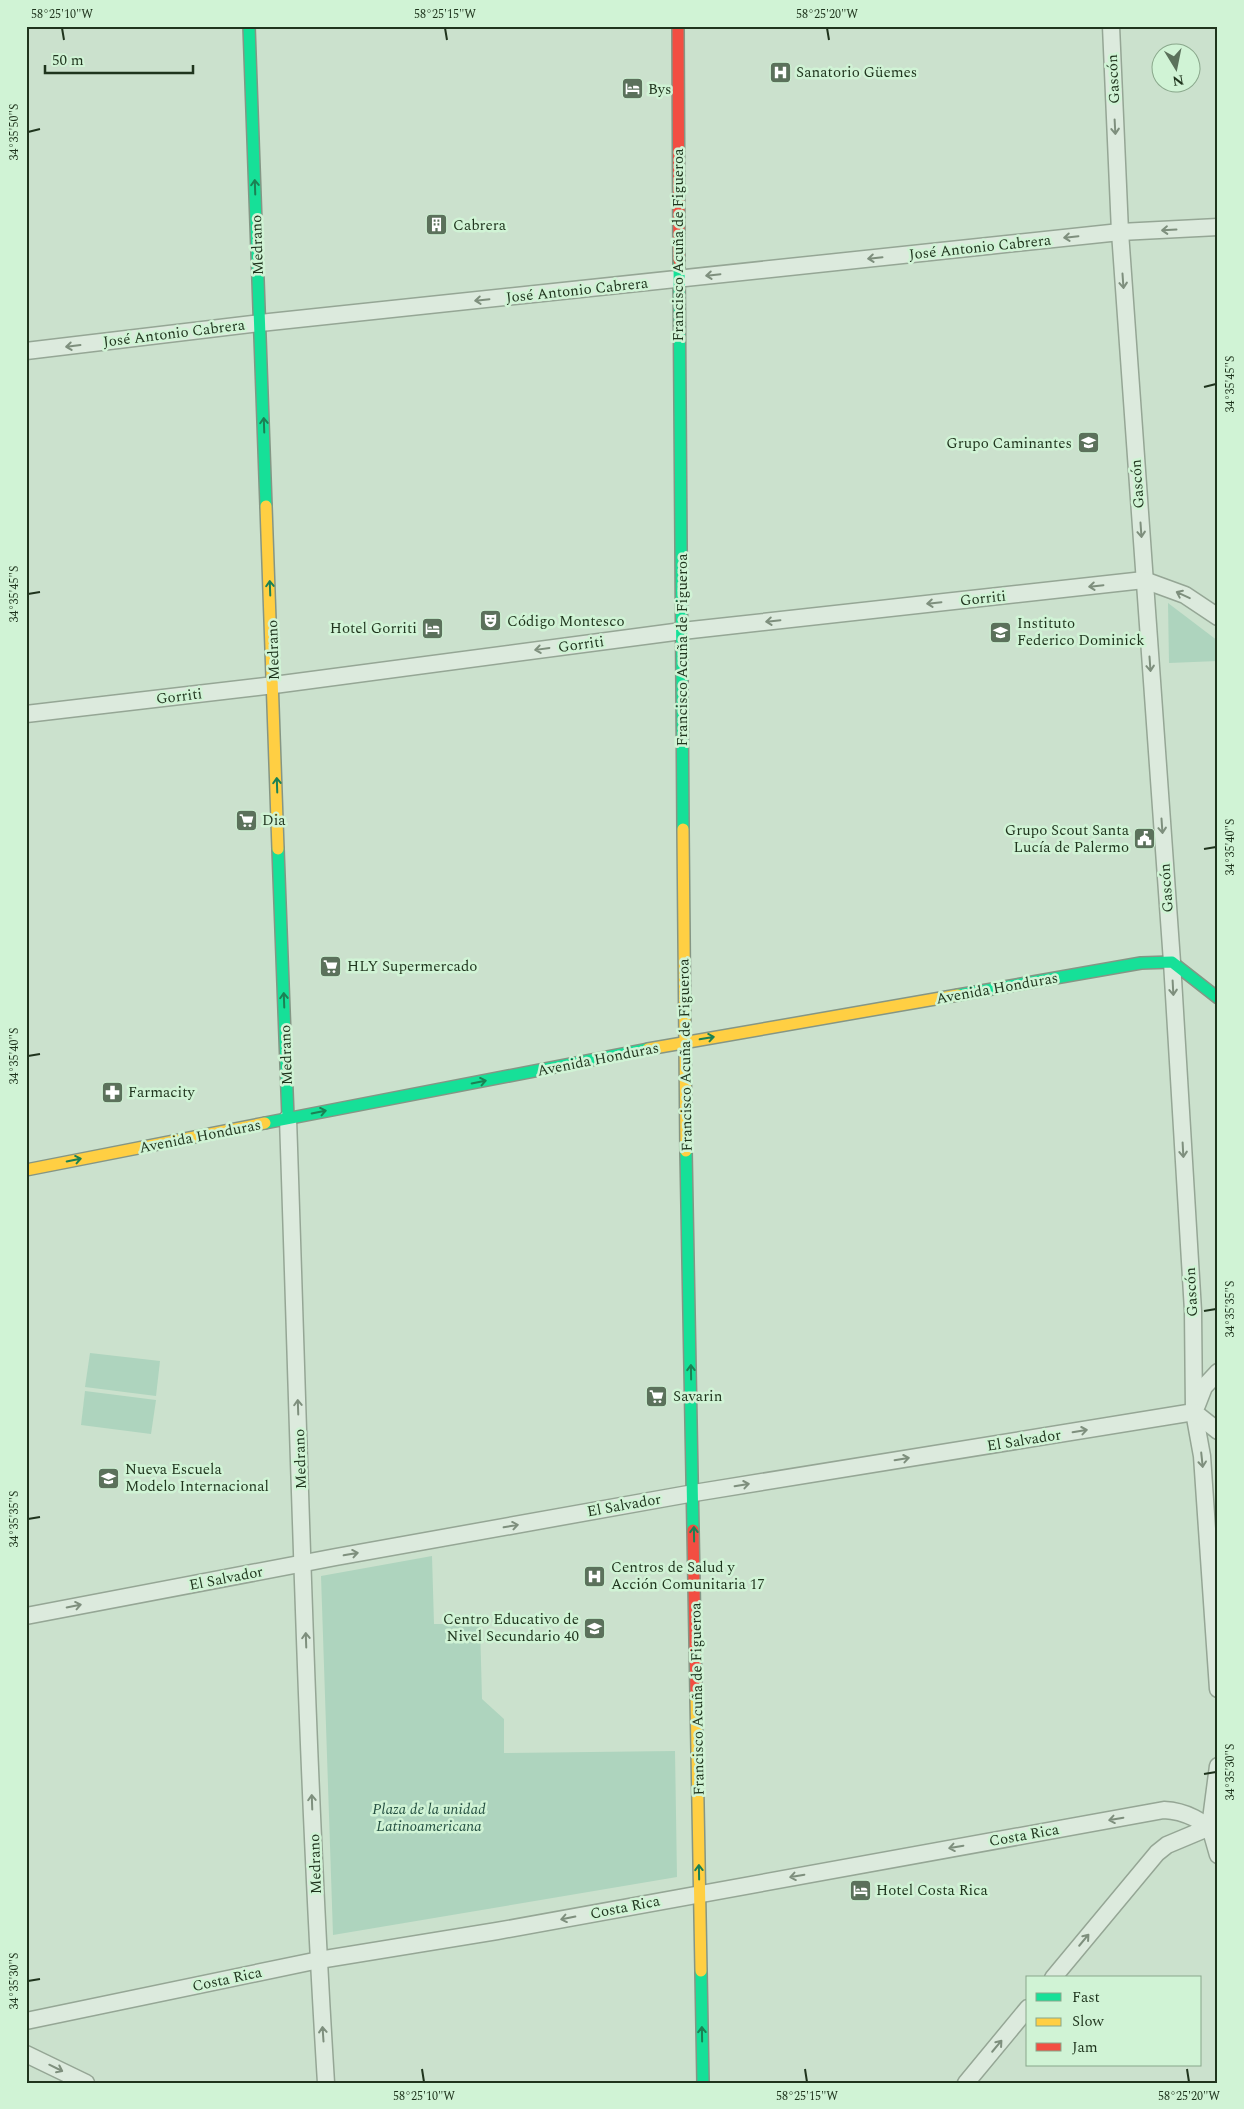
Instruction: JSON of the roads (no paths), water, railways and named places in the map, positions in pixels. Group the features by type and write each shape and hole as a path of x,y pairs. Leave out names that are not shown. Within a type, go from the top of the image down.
{"street":[{"name":"Medrano","path":"249,26 274,685 303,1563 319,1960 326,2083"},
{"name":"Francisco Acuña de Figueroa","path":"678,26 684,1042 694,1493 703,2083"},
{"name":"Gascón","path":"1111,26 1120,232 1172,962 1193,1311 1194,1412 1202,1456 1218,1689"},
{"name":"José Antonio Cabrera","path":"26,351 260,323 1120,232 1218,227"},
{"name":"Gorriti","path":"26,714 274,685 682,631 1144,580 1185,596 1218,617"},
{"path":"1172,962 1218,998"},
{"name":"Avenida Honduras","path":"26,1170 684,1042 1141,963 1172,962"},
{"path":"1218,1372 1204,1386 1194,1412 1218,1431"},
{"name":"El Salvador","path":"26,1616 303,1563 694,1493 1194,1412"},
{"path":"1218,1766 1214,1832 1218,1855"},
{"name":"Costa Rica","path":"26,2021 319,1960 497,1931 1164,1810 1184,1813 1214,1832"},
{"path":"1214,1832 1218,1811"},
{"path":"1055,1976 1157,1853 1167,1845 1214,1832"},
{"path":"966,2083 1026,2010"},
{"path":"26,2054 86,2083"}],"place":[{"name":"Sanatorio Güemes","path":"780,72"},
{"name":"Bys","path":"632,89"},
{"name":"Cabrera","path":"437,225"},
{"name":"Grupo Caminantes","path":"1088,443"},
{"name":"Código Montesco","path":"491,621"},
{"name":"Hotel Gorriti","path":"433,628"},
{"name":"Instituto Federico Dominick","path":"1001,632"},
{"name":"Dia","path":"246,820"},
{"name":"Grupo Scout Santa Lucía de Palermo","path":"1145,839"},
{"name":"HLY Supermercado","path":"331,966"},
{"name":"Farmacity","path":"112,1092"},
{"name":"Savarin","path":"657,1396"},
{"name":"Nueva Escuela Modelo Internacional","path":"109,1478"},
{"name":"Centros de Salud y Acción Comunitaria 17","path":"595,1576"},
{"name":"Centro Educativo de Nivel Secundario 40","path":"595,1628"},
{"name":"Hotel Costa Rica","path":"860,1890"}],"park label":[{"name":"Plaza de la unidad Latinoamericana","path":"429,1818"}]}
